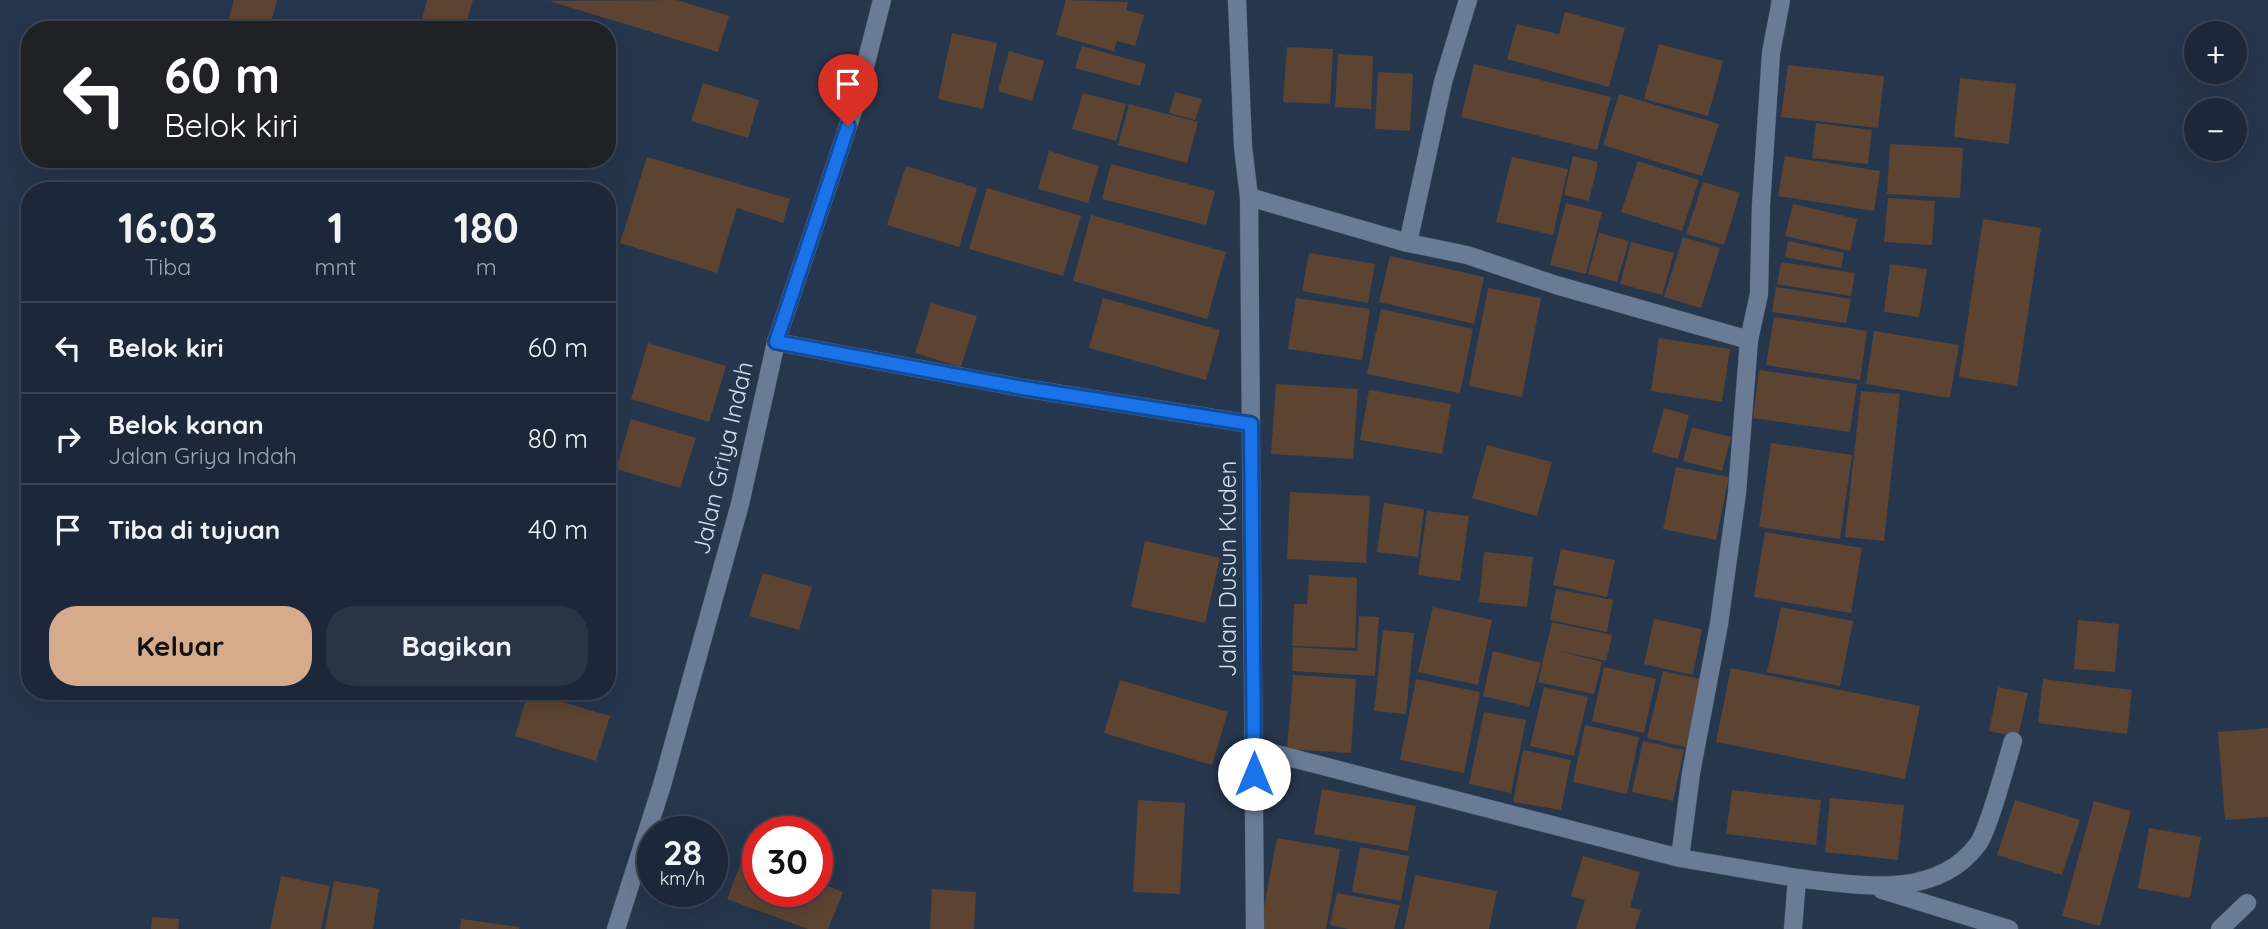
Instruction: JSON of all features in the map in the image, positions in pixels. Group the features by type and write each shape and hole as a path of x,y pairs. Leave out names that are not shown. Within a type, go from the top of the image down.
{"street":[{"name":"Jalan Griya Indah","path":"616,929 662,786 740,504 776,342 856,102 883,0"},
{"name":"Jalan Dusun Kuden","path":"1237,0 1243,147 1250,197 1255,929"},
{"path":"1408,243 1443,82 1468,0"},
{"path":"1680,858 1691,773 1719,624 1737,494 1749,340 1759,294 1760,205 1771,53 1782,0"},
{"path":"1250,197 1408,243 1467,255 1556,285 1749,340"},
{"path":"776,342 1023,388 1251,424"},
{"path":"1253,748 1680,858 1797,878 1868,886 1922,883 1958,864 1980,842 2012,741"},
{"path":"1793,929 1797,878"},
{"path":"1868,886 2009,929"},
{"path":"2220,929 2247,903"}],"building":[{"path":"234,0 277,0 271,21 228,21"},
{"path":"427,0 473,0 467,21 422,19"},
{"path":"677,0 729,16 718,52 549,1"},
{"path":"1066,0 1128,2 1126,10 1144,15 1135,46 1117,41 1114,51 1056,35"},
{"path":"1565,12 1625,28 1609,87 1507,59 1517,24 1559,34"},
{"path":"952,33 997,43 983,109 938,99"},
{"path":"1659,44 1723,61 1708,116 1644,99"},
{"path":"1082,46 1146,64 1140,86 1075,68"},
{"path":"1287,47 1333,49 1330,104 1283,102"},
{"path":"1009,51 1044,61 1032,101 998,91"},
{"path":"1338,54 1373,56 1371,109 1335,107"},
{"path":"1474,64 1611,97 1597,150 1461,117"},
{"path":"1788,65 1884,76 1878,128 1781,117"},
{"path":"1378,72 1413,74 1410,131 1375,129"},
{"path":"1960,78 2016,84 2009,144 1954,137"},
{"path":"703,83 759,100 748,138 691,121"},
{"path":"1175,92 1202,99 1195,120 1169,113"},
{"path":"1083,93 1126,104 1116,141 1072,129"},
{"path":"1619,94 1719,124 1702,176 1603,145"},
{"path":"1129,104 1198,122 1187,163 1118,145"},
{"path":"1816,123 1872,130 1868,164 1812,158"},
{"path":"1890,144 1963,148 1960,198 1887,194"},
{"path":"1049,151 1099,166 1088,203 1038,189"},
{"path":"1573,156 1598,162 1589,201 1564,195"},
{"path":"1785,156 1880,171 1874,211 1778,196"},
{"path":"647,157 790,199 783,223 737,208 717,273 620,243"},
{"path":"1512,157 1568,169 1553,235 1496,222"},
{"path":"1638,161 1699,180 1682,231 1621,212"},
{"path":"1111,164 1215,191 1206,225 1102,199"},
{"path":"906,166 977,188 959,247 887,225"},
{"path":"1703,182 1740,193 1724,245 1686,234"},
{"path":"987,188 1081,216 1063,276 969,249"},
{"path":"1888,198 1935,201 1932,245 1884,242"},
{"path":"1566,203 1602,212 1586,274 1550,265"},
{"path":"1793,204 1857,219 1850,251 1785,236"},
{"path":"1091,215 1226,252 1207,319 1073,281"},
{"path":"1983,219 2041,228 2017,386 1959,377"},
{"path":"1599,233 1629,241 1617,282 1588,274"},
{"path":"1683,237 1720,248 1701,308 1664,297"},
{"path":"1788,241 1844,253 1841,268 1785,257"},
{"path":"1631,242 1674,253 1662,295 1620,284"},
{"path":"1309,253 1375,264 1368,303 1302,291"},
{"path":"1390,256 1484,277 1474,324 1379,302"},
{"path":"1781,262 1855,273 1851,296 1777,284"},
{"path":"1890,264 1927,269 1919,317 1884,312"},
{"path":"1776,287 1851,299 1846,323 1772,312"},
{"path":"1488,288 1541,298 1522,397 1469,386"},
{"path":"1103,298 1220,330 1206,380 1089,348"},
{"path":"1296,298 1370,309 1362,360 1288,349"},
{"path":"931,303 977,316 961,367 915,353"},
{"path":"1381,309 1473,329 1460,393 1367,374"},
{"path":"1774,317 1867,331 1860,380 1766,365"},
{"path":"1874,331 1959,345 1950,398 1866,384"},
{"path":"1659,338 1730,349 1722,402 1651,391"},
{"path":"648,343 726,366 709,422 631,399"},
{"path":"1759,370 1857,384 1850,432 1753,418"},
{"path":"1276,384 1358,389 1353,459 1271,454"},
{"path":"1369,390 1451,404 1442,454 1360,440"},
{"path":"1861,391 1900,394 1884,541 1845,537"},
{"path":"1664,408 1689,415 1678,459 1652,452"},
{"path":"631,419 696,438 680,488 616,469"},
{"path":"1692,427 1731,437 1722,471 1683,461"},
{"path":"1771,443 1852,455 1840,539 1759,527"},
{"path":"1487,445 1552,462 1537,516 1472,498"},
{"path":"1676,467 1729,477 1716,540 1663,529"},
{"path":"1290,492 1370,496 1366,563 1287,559"},
{"path":"1384,503 1424,509 1418,557 1377,552"},
{"path":"1427,511 1469,516 1460,581 1418,575"},
{"path":"1765,532 1862,548 1851,613 1754,597"},
{"path":"1145,541 1220,558 1205,623 1131,607"},
{"path":"1561,549 1615,560 1607,597 1553,585"},
{"path":"1484,552 1533,557 1527,607 1479,602"},
{"path":"763,573 812,587 799,630 749,616"},
{"path":"1309,575 1357,578 1355,648 1292,646 1294,604 1307,604"},
{"path":"1556,589 1613,600 1607,632 1550,620"},
{"path":"1433,607 1492,620 1478,685 1418,672"},
{"path":"1781,607 1853,621 1840,686 1767,672"},
{"path":"1359,616 1379,617 1375,676 1292,671 1293,647 1357,651"},
{"path":"1654,619 1702,629 1693,675 1644,664"},
{"path":"2078,620 2119,624 2115,672 2074,669"},
{"path":"1552,622 1612,635 1606,661 1555,650 1602,662 1594,694 1538,682"},
{"path":"1383,630 1414,633 1406,714 1374,711"},
{"path":"1493,651 1541,663 1529,707 1483,696"},
{"path":"1604,667 1656,679 1644,733 1592,721"},
{"path":"1731,668 1920,706 1905,779 1716,742"},
{"path":"1663,671 1705,680 1689,748 1647,738"},
{"path":"1293,675 1356,679 1351,753 1287,749"},
{"path":"1416,679 1480,692 1464,773 1400,760"},
{"path":"2043,679 2132,690 2127,734 2038,723"},
{"path":"1120,680 1228,712 1212,765 1104,733"},
{"path":"1544,687 1588,697 1574,756 1530,746"},
{"path":"1998,687 2028,693 2018,737 1989,731"},
{"path":"526,700 555,700 610,716 596,761 515,736"},
{"path":"1484,712 1526,720 1511,793 1469,784"},
{"path":"1585,725 1639,737 1627,794 1573,782"},
{"path":"2268,728 2268,817 2225,820 2218,732"},
{"path":"1643,741 1684,750 1673,801 1632,792"},
{"path":"1523,750 1571,760 1561,810 1513,802"},
{"path":"1322,789 1416,806 1408,851 1314,834"},
{"path":"1732,790 1821,800 1816,845 1726,834"},
{"path":"1830,798 1904,805 1898,860 1825,852"},
{"path":"1138,800 1185,803 1180,894 1133,892"},
{"path":"2015,800 2080,820 2062,875 1997,855"},
{"path":"2094,801 2131,811 2100,926 2062,916"},
{"path":"2149,828 2201,837 2190,898 2138,888"},
{"path":"1277,838 1340,849 1326,929 1260,929"},
{"path":"1360,847 1409,856 1401,901 1352,892"},
{"path":"1583,856 1640,872 1630,907 1641,910 1635,929 1576,929 1585,900 1571,896"},
{"path":"742,860 742,905 728,899"},
{"path":"1415,875 1497,891 1489,929 1404,929"},
{"path":"281,876 330,886 321,929 270,929"},
{"path":"334,881 379,889 373,929 325,929"},
{"path":"833,888 843,892 828,929 808,929 749,907 833,907"},
{"path":"932,889 976,892 974,929 930,929"},
{"path":"1337,893 1400,905 1394,929 1349,929 1330,925"},
{"path":"152,917 179,919 178,929 151,929"},
{"path":"461,919 519,927 519,929 460,929"}],"route":[{"path":"848,126 776,342 1023,388 1251,424 1254,774"}]}
